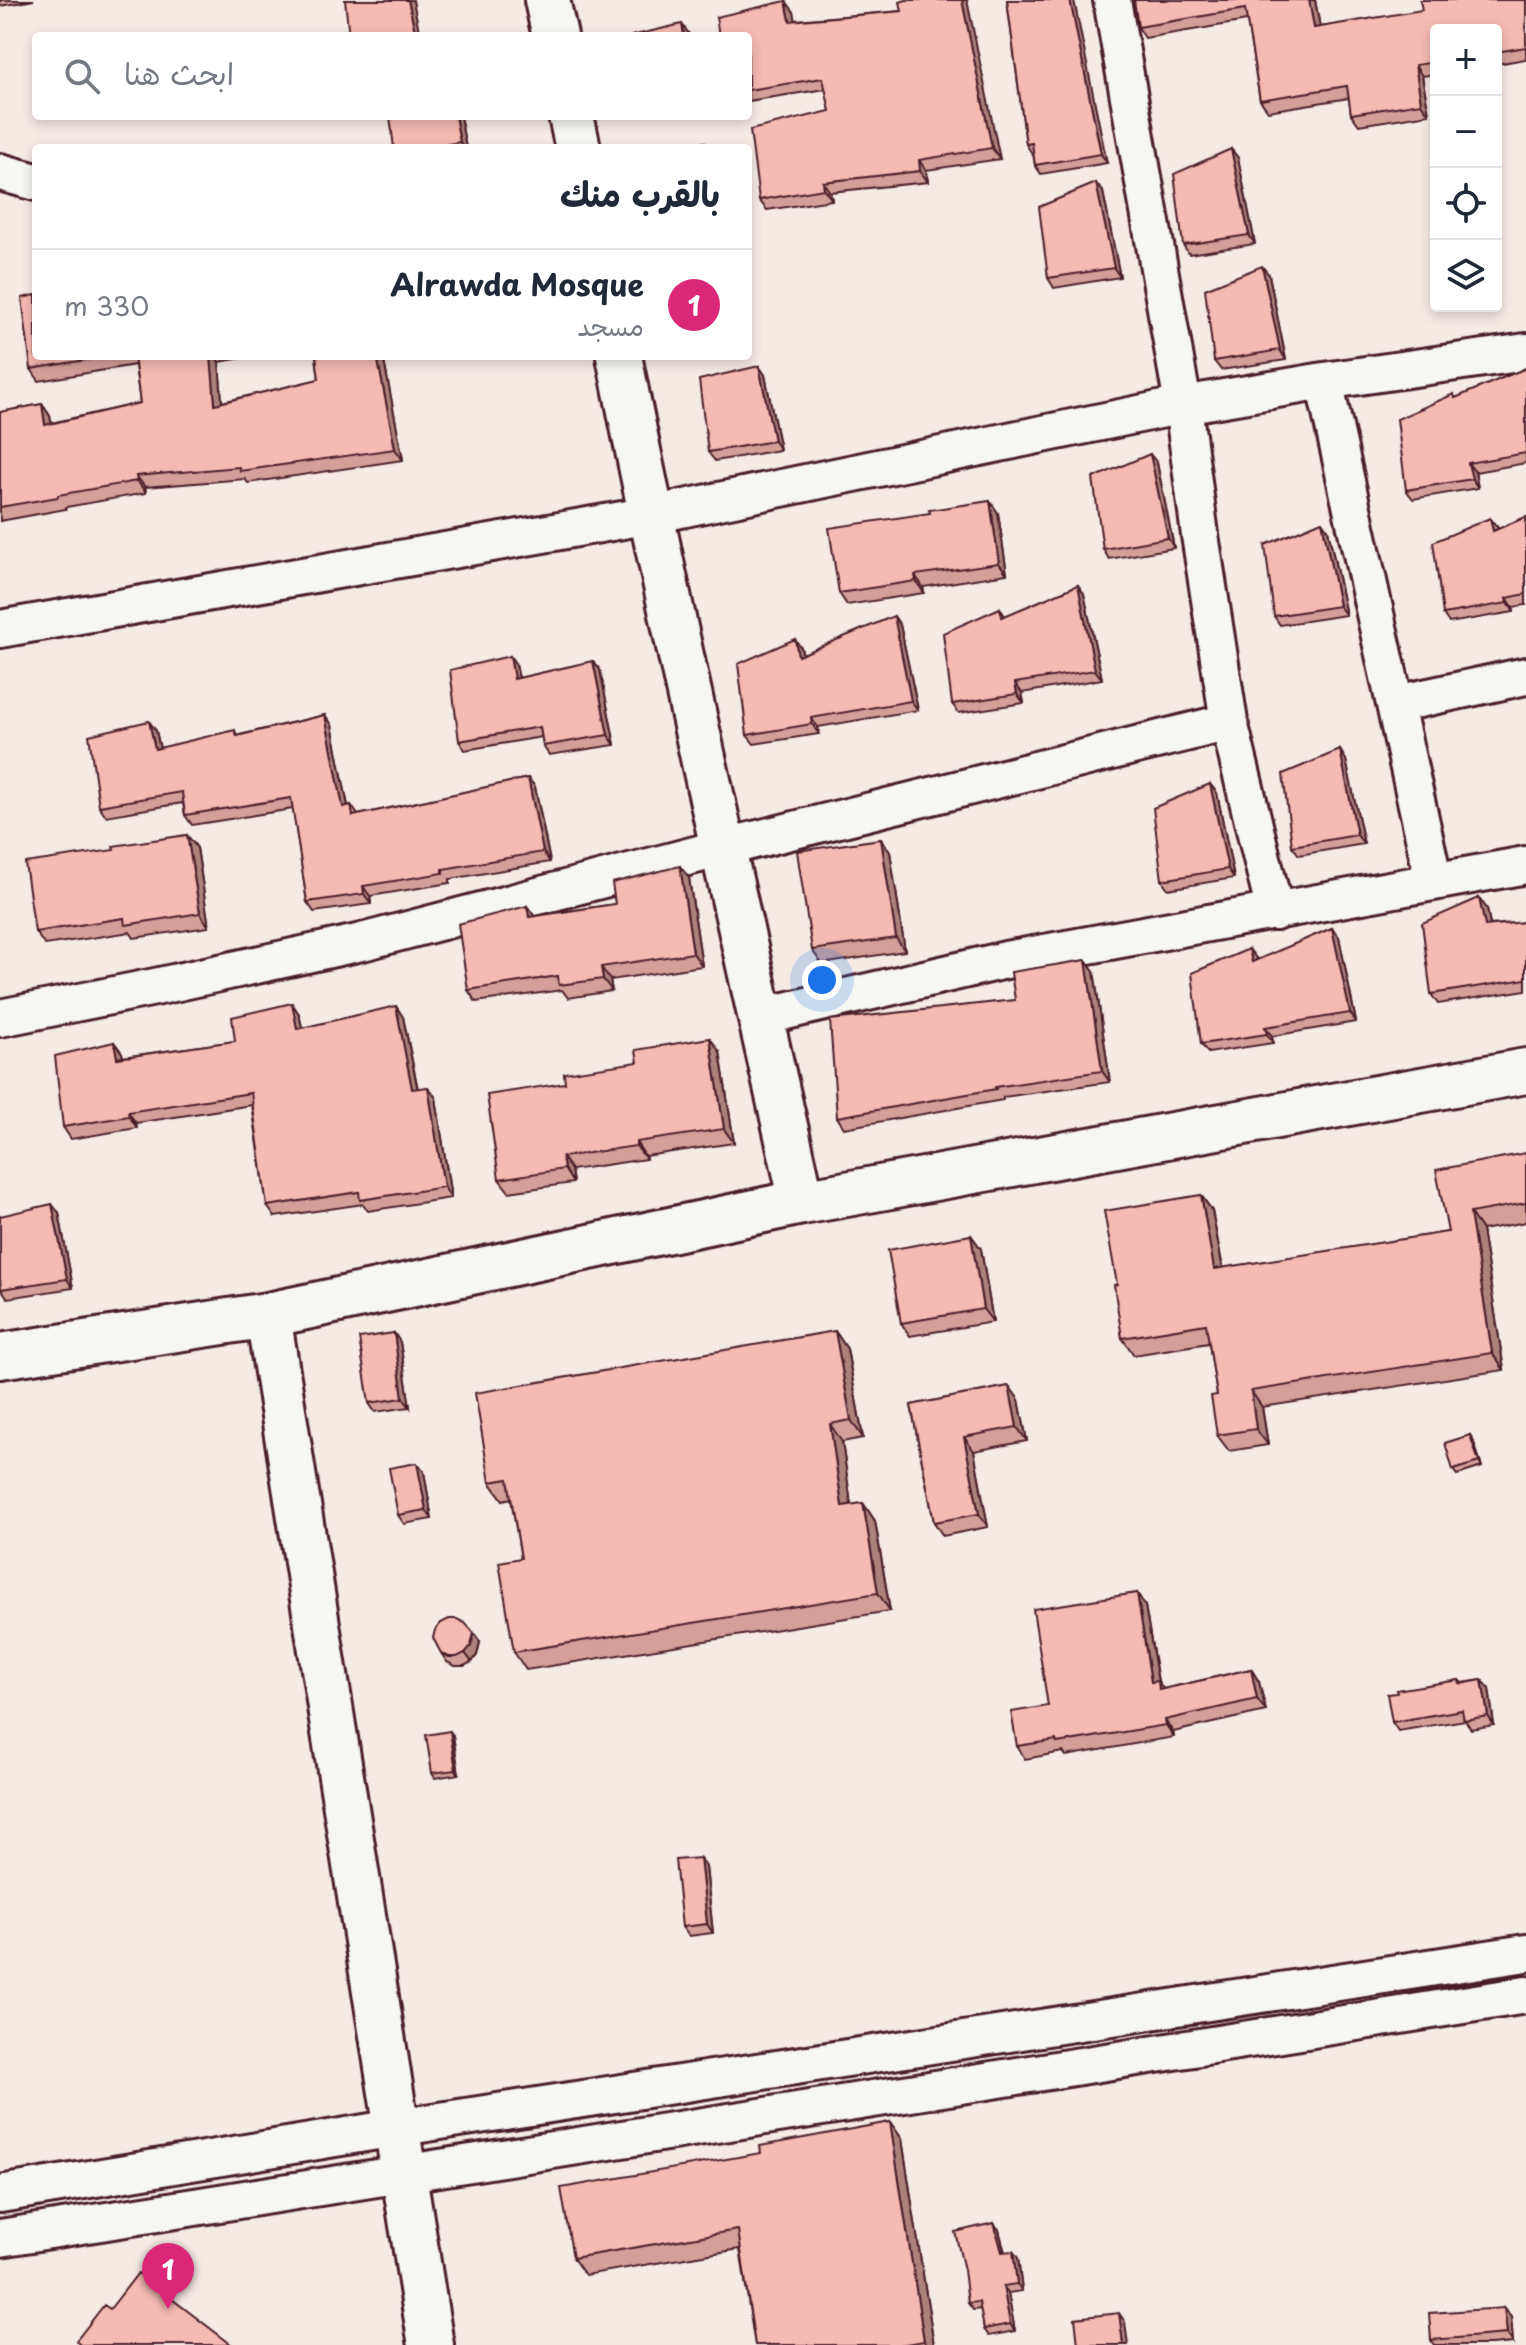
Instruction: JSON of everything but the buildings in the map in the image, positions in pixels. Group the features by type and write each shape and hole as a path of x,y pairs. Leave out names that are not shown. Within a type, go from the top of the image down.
{"street":[{"path":"547,0 554,32"},
{"path":"1112,0 1183,405 1229,722 1275,912"},
{"path":"572,120 577,144"},
{"path":"0,172 32,181"},
{"path":"0,629 651,515 1183,405 1526,352"},
{"path":"620,360 722,848 802,1202"},
{"path":"1324,381 1434,882"},
{"path":"1396,704 1526,676"},
{"path":"0,1018 362,942 722,848 1229,722"},
{"path":"760,1017 1006,960 1526,865"},
{"path":"0,1356 268,1315 802,1202 1526,1071"},
{"path":"268,1315 431,2345"},
{"path":"0,2194 395,2128 1526,1953"},
{"path":"0,2238 1526,1995"}],"place":[{"name":"Alrawda Mosque","path":"168,2309"}]}
